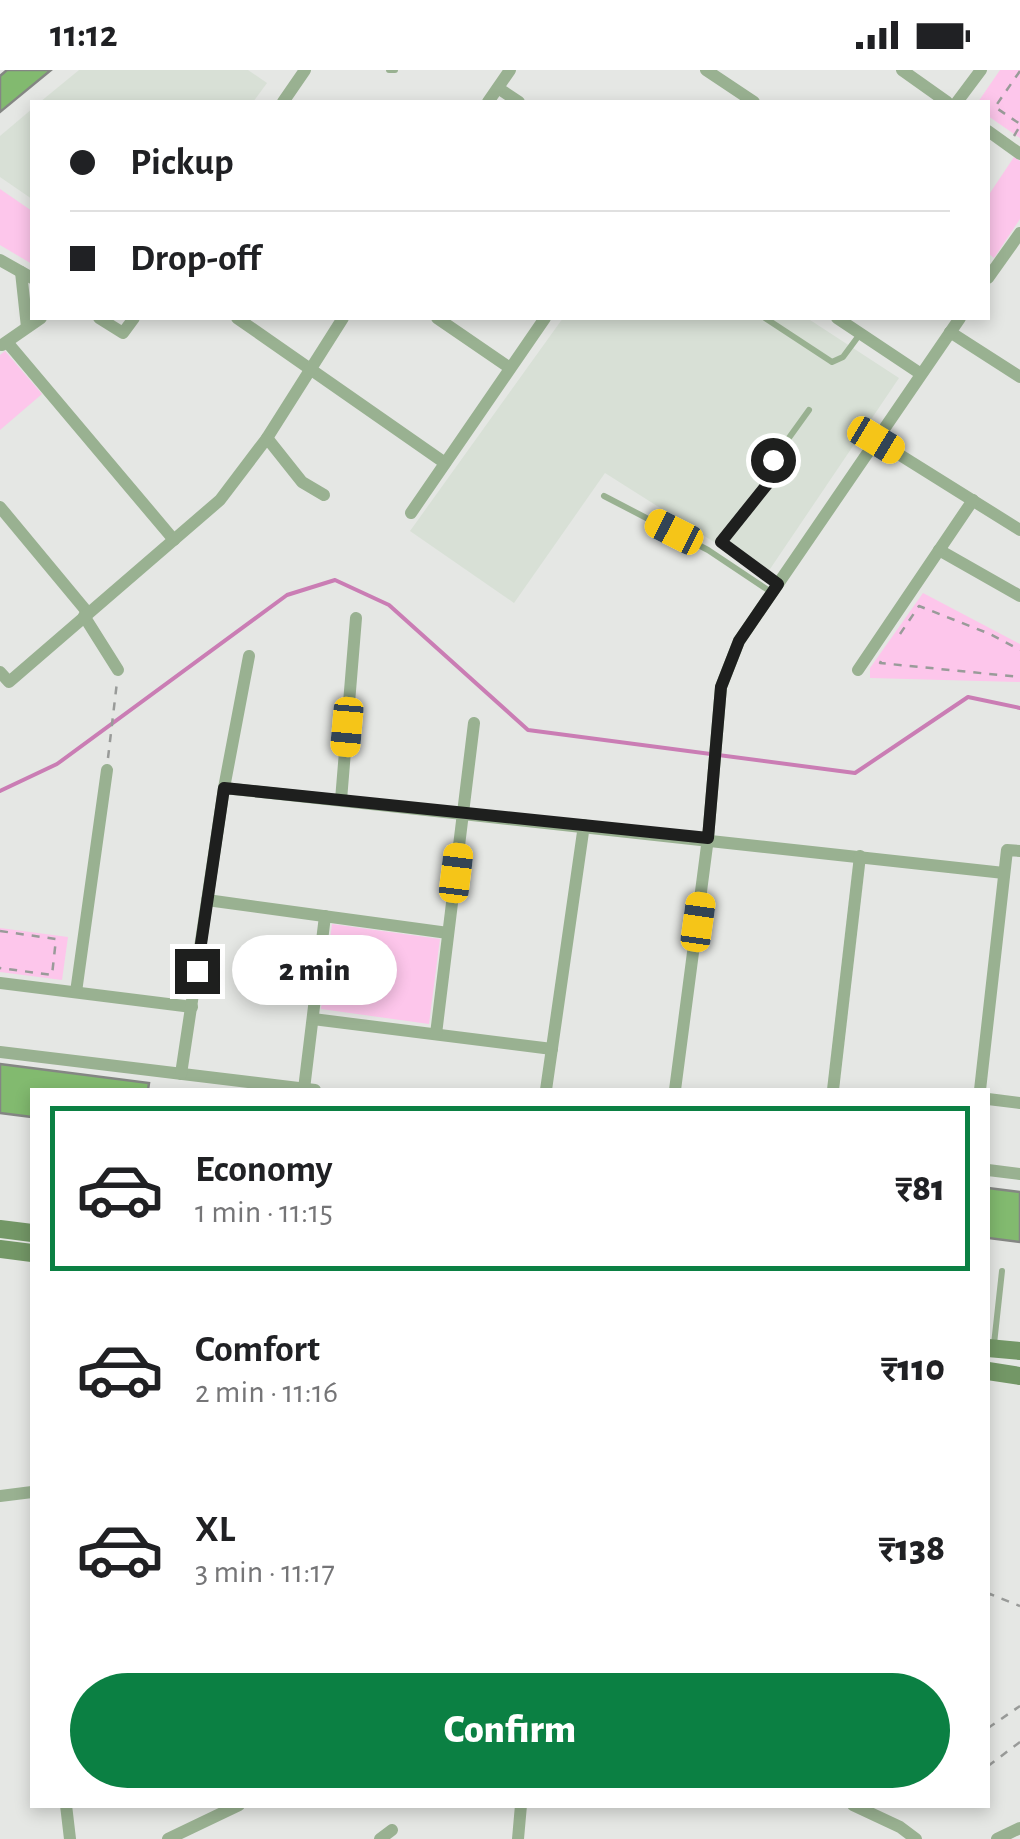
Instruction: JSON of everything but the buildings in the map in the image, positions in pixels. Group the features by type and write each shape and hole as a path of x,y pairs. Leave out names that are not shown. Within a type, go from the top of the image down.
{"main road":[{"path":"0,1229 30,1233"},
{"path":"0,1249 30,1253"},
{"path":"990,1348 1020,1351"},
{"path":"990,1371 1020,1376"}],"street":[{"path":"489,100 510,70"},
{"path":"706,70 751,100"},
{"path":"902,70 944,100"},
{"path":"959,100 981,70"},
{"path":"284,100 298,72"},
{"path":"498,88 517,100"},
{"path":"990,132 1020,154"},
{"path":"990,269 1020,233"},
{"path":"0,260 27,275 27,327"},
{"path":"39,320 3,344 174,540"},
{"path":"102,320 124,333 133,320"},
{"path":"240,320 446,463"},
{"path":"0,672 9,682 220,500 267,438 342,320"},
{"path":"440,320 510,368"},
{"path":"411,514 543,320"},
{"path":"841,320 922,374"},
{"path":"675,1088 708,838 721,687 739,641 959,320"},
{"path":"950,332 1020,378"},
{"path":"267,438 302,482 324,495"},
{"path":"876,440 1020,530"},
{"path":"858,670 973,500"},
{"path":"0,508 86,614 118,670"},
{"path":"939,550 1020,596"},
{"path":"341,800 356,618"},
{"path":"181,1074 248,656"},
{"path":"436,1034 474,724"},
{"path":"76,992 107,770"},
{"path":"224,788 1004,872"},
{"path":"546,1088 584,825"},
{"path":"980,1088 1006,850 1020,851"},
{"path":"833,1088 860,856"},
{"path":"207,900 448,933"},
{"path":"304,1088 325,916"},
{"path":"0,983 192,1007"},
{"path":"313,1019 552,1048"},
{"path":"0,1052 296,1088"},
{"path":"990,1099 1020,1103"},
{"path":"990,1170 1020,1174"},
{"path":"0,1496 30,1492"},
{"path":"66,1808 70,1839"},
{"path":"168,1839 233,1808"},
{"path":"518,1839 520,1808"},
{"path":"860,1808 892,1822 916,1839"},
{"path":"997,1839 1020,1828"},
{"path":"380,1839 392,1830"}],"lane":[{"path":"768,320 832,362 843,357 861,333"},
{"path":"775,588 721,542 777,472 773,460 808,410"},
{"path":"604,496 775,588"},
{"path":"990,1348 1002,1271"}],"path":[{"path":"1020,72 995,108 1020,124"},
{"path":"900,634 920,606 1020,650"},
{"path":"890,649 880,663 1020,677"},
{"path":"107,770 118,670"},
{"path":"0,932 56,939 52,975 0,968"},
{"path":"990,1594 1020,1606"},
{"path":"990,1727 1020,1706"},
{"path":"990,1764 1020,1742"}],"shaded area":[{"path":"79,70 248,70 267,83 254,100 42,100"},
{"path":"1000,70 1020,70 1020,138 990,117 990,100 979,100"},
{"path":"30,111 30,198 0,177 0,136"},
{"path":"1014,157 1020,161 1020,219 994,258 990,255 990,193"},
{"path":"0,189 30,210 30,263 0,245"},
{"path":"562,320 810,320 899,378 766,575 605,473 514,603 410,531"},
{"path":"5,351 42,394 0,430 0,355"},
{"path":"923,593 1020,644 1020,682 870,678 870,668"},
{"path":"332,924 440,939 429,1024 321,1009"},
{"path":"0,928 68,937 62,980 0,972"}],"waterway":[{"path":"0,791 57,764 287,595 335,580 389,605 528,730 855,773 968,697 1020,708"}],"route":[{"path":"197,971 224,788 708,838 721,687 739,641 778,584 721,542 777,472 773,460"}]}
